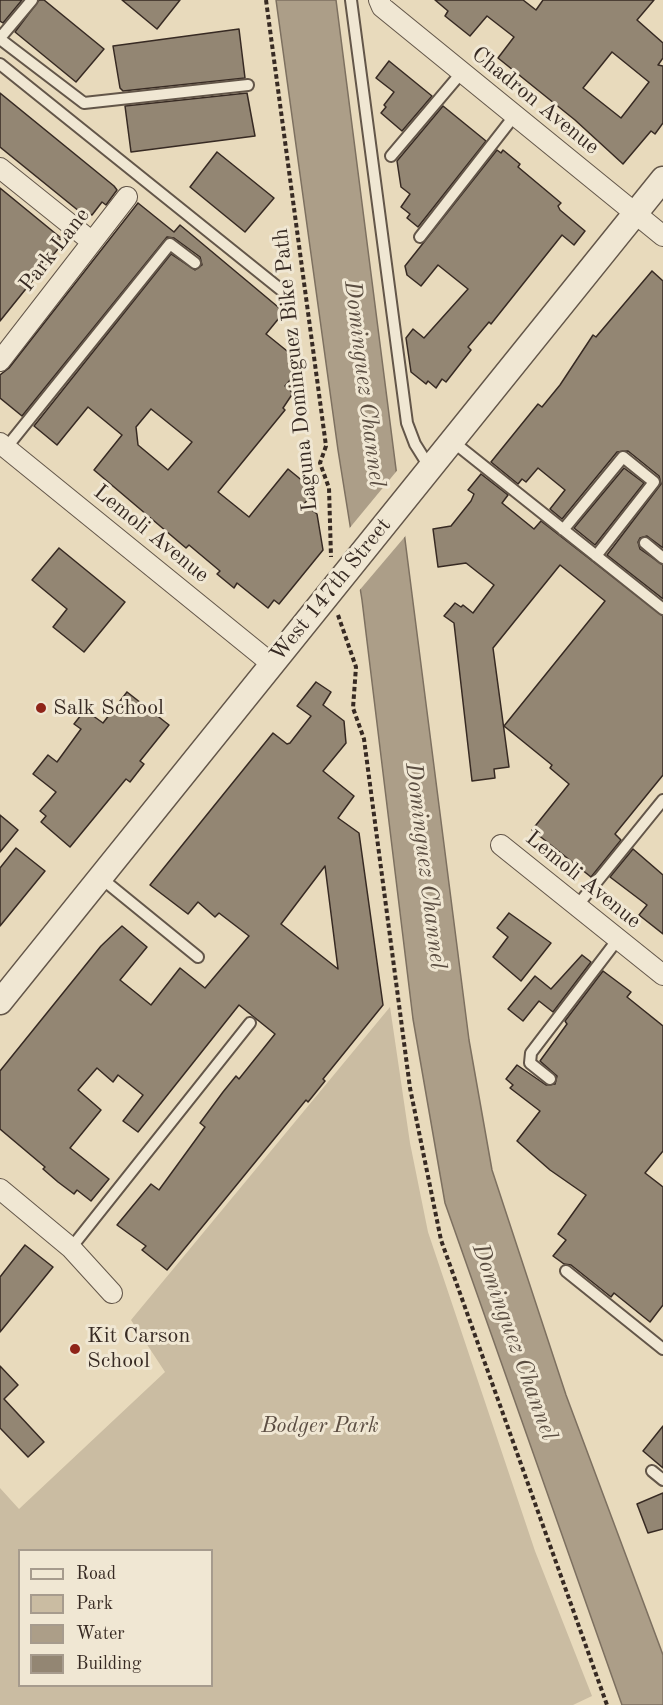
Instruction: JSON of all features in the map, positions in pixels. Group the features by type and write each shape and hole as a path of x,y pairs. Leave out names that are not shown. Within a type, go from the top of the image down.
{"street":[{"name":"Chadron Avenue","path":"380,0 382,7 663,236"},
{"path":"0,168 92,241"},
{"name":"West 147th Street","path":"0,1002 663,179"},
{"name":"Park Lane","path":"4,347 127,197"},
{"name":"Lemoli Avenue","path":"3,445 272,663"},
{"name":"Lemoli Avenue","path":"501,844 663,975"},
{"path":"0,1189 71,1248 112,1293"}],"lane":[{"path":"32,0 0,38 84,103 248,85"},
{"path":"351,0 406,423 415,444 430,468"},
{"path":"0,64 285,293"},
{"path":"391,156 462,72"},
{"path":"420,237 515,115"},
{"path":"3,445 171,244 195,263"},
{"path":"452,441 663,609"},
{"path":"563,530 624,457 654,482 596,556"},
{"path":"645,543 663,558"},
{"path":"577,906 663,800"},
{"path":"101,878 198,957"},
{"path":"550,1079 530,1063 531,1053 618,939"},
{"path":"71,1248 249,1023"},
{"path":"566,1271 663,1349"},
{"path":"652,1471 663,1480"}],"path":[{"name":"Laguna Dominguez Bike Path","path":"266,0 326,446 320,463 329,488 338,615 356,667 353,708 364,739 410,1088 441,1240 607,1705"}],"green space":[{"name":"Bodger Park","path":"390,1007 410,1143 428,1232 535,1551 592,1696 573,1705 0,1705 0,1488 19,1509 165,1372 131,1320"}],"water":[{"name":"Dominguez Channel","path":"276,0 336,0 469,1040 492,1170 566,1395 663,1655 663,1705 622,1705 445,1203 413,1019 362,600 338,450"}],"pier":[{"path":"400,467 408,533 358,592 348,530"}],"building":[{"path":"0,0 22,0 3,23 0,21"},
{"path":"39,0 44,0 104,49 76,82 15,32"},
{"path":"122,0 180,0 157,29"},
{"path":"435,0 523,0 536,10 543,0 654,0 637,20 663,43 663,58 658,65 663,66 663,123 655,134 651,131 623,164 575,120 498,58 514,37 487,16 470,36 445,16 448,11","holes":["612,52 649,82 621,118 583,88"]},
{"path":"239,29 245,78 123,91 120,88 113,46"},
{"path":"389,61 432,96 402,131 381,113 394,92 376,78"},
{"path":"0,93 114,186 117,190 106,205 102,202 92,215 88,213 85,216 0,147"},
{"path":"247,93 255,136 131,152 125,106"},
{"path":"443,106 486,141 418,227 407,218 410,214 401,207 410,194 401,187 397,161"},
{"path":"497,150 501,153 503,150 520,164 518,167 561,203 558,206 560,210 585,231 574,245 562,235 491,324 489,322 468,347 471,350 446,382 442,379 436,388 428,381 426,384 411,372 406,338 413,329 424,338 468,289 438,265 421,286 407,275 405,266"},
{"path":"217,152 274,198 245,232 190,187"},
{"path":"0,188 61,238 59,241 62,244 0,321"},
{"path":"138,203 174,232 180,225 284,312 266,334 292,355 290,357 293,360 289,365 297,372 285,386 293,393 283,408 285,410 218,492 249,517 288,469 315,491 304,504 317,514 323,550 279,604 274,600 268,608 237,583 234,588 217,574 220,571 189,545 186,548 94,470 122,435 88,407 57,445 34,426 171,254 195,270 202,265 200,257 174,238 167,237 22,416 0,398 0,375 9,368","holes":["151,409 192,442 168,470 138,445 136,427"]},
{"path":"652,271 663,281 663,548 647,536 640,538 638,542 640,549 663,565 663,599 607,555 661,484 659,476 628,451 617,452 562,519 550,509 565,490 538,468 526,482 522,479 518,484 491,462 538,404 542,407 560,385 593,335 596,337"},
{"path":"624,468 644,483 595,545 574,528"},
{"path":"481,474 508,495 502,503 534,529 541,521 663,616 663,775 615,834 621,840 591,877 532,830 569,784 550,768 552,765 504,726 605,601 560,565 493,648 509,767 494,769 495,778 472,781 454,623 444,616 455,603 461,607 463,605 473,613 494,585 466,563 438,567 433,529 451,526 471,501 474,494 468,490"},
{"path":"59,548 125,602 84,652 53,627 67,609 32,580"},
{"path":"316,682 331,692 323,705 344,721 346,743 323,771 354,796 338,818 359,833 383,1005 323,1079 325,1081 308,1102 306,1100 167,1270 142,1250 146,1246 117,1225 151,1184 159,1190 205,1127 200,1123 223,1092 236,1076 239,1079 275,1034 239,1005 138,1132 123,1121 143,1095 118,1075 113,1082 97,1068 78,1090 101,1110 70,1148 109,1179 91,1201 77,1190 74,1194 58,1182 43,1169 45,1167 0,1129 0,1071 101,946 122,926 147,947 120,980 151,1005 180,968 205,988 249,936 219,913 215,917 198,902 188,914 150,885 273,733 287,744 290,743 311,716 297,706","holes":["325,866 338,969 281,924"]},
{"path":"127,692 169,725 140,761 144,764 130,782 126,779 70,847 41,822 46,816 40,811 56,792 33,774 48,755 57,762 81,729 74,724 85,710 103,723"},
{"path":"0,815 18,830 0,852"},
{"path":"16,848 45,871 0,926 0,868"},
{"path":"633,849 663,875 663,934 639,915 647,905 610,877"},
{"path":"509,913 551,943 521,981 493,957 508,937 497,928"},
{"path":"582,955 591,962 553,1012 539,1001 523,1021 508,1009 535,976 551,989"},
{"path":"603,971 631,992 627,997 663,1026 663,1151 645,1173 663,1187 663,1305 650,1322 614,1293 611,1297 571,1265 564,1264 553,1256 566,1240 558,1234 586,1195 550,1170 517,1141 540,1111 510,1088 513,1085 506,1079 517,1065 546,1085 555,1084 557,1076 540,1061 567,1024 565,1021"},
{"path":"25,1245 53,1267 0,1332 0,1277"},
{"path":"0,1366 18,1385 4,1399 44,1442 28,1457 0,1428"},
{"path":"663,1426 663,1468 643,1451"},
{"path":"663,1493 663,1529 648,1533 637,1504"}],"place":[{"name":"Salk School","path":"41,708"},
{"name":"Kit Carson School","path":"75,1349"}]}
